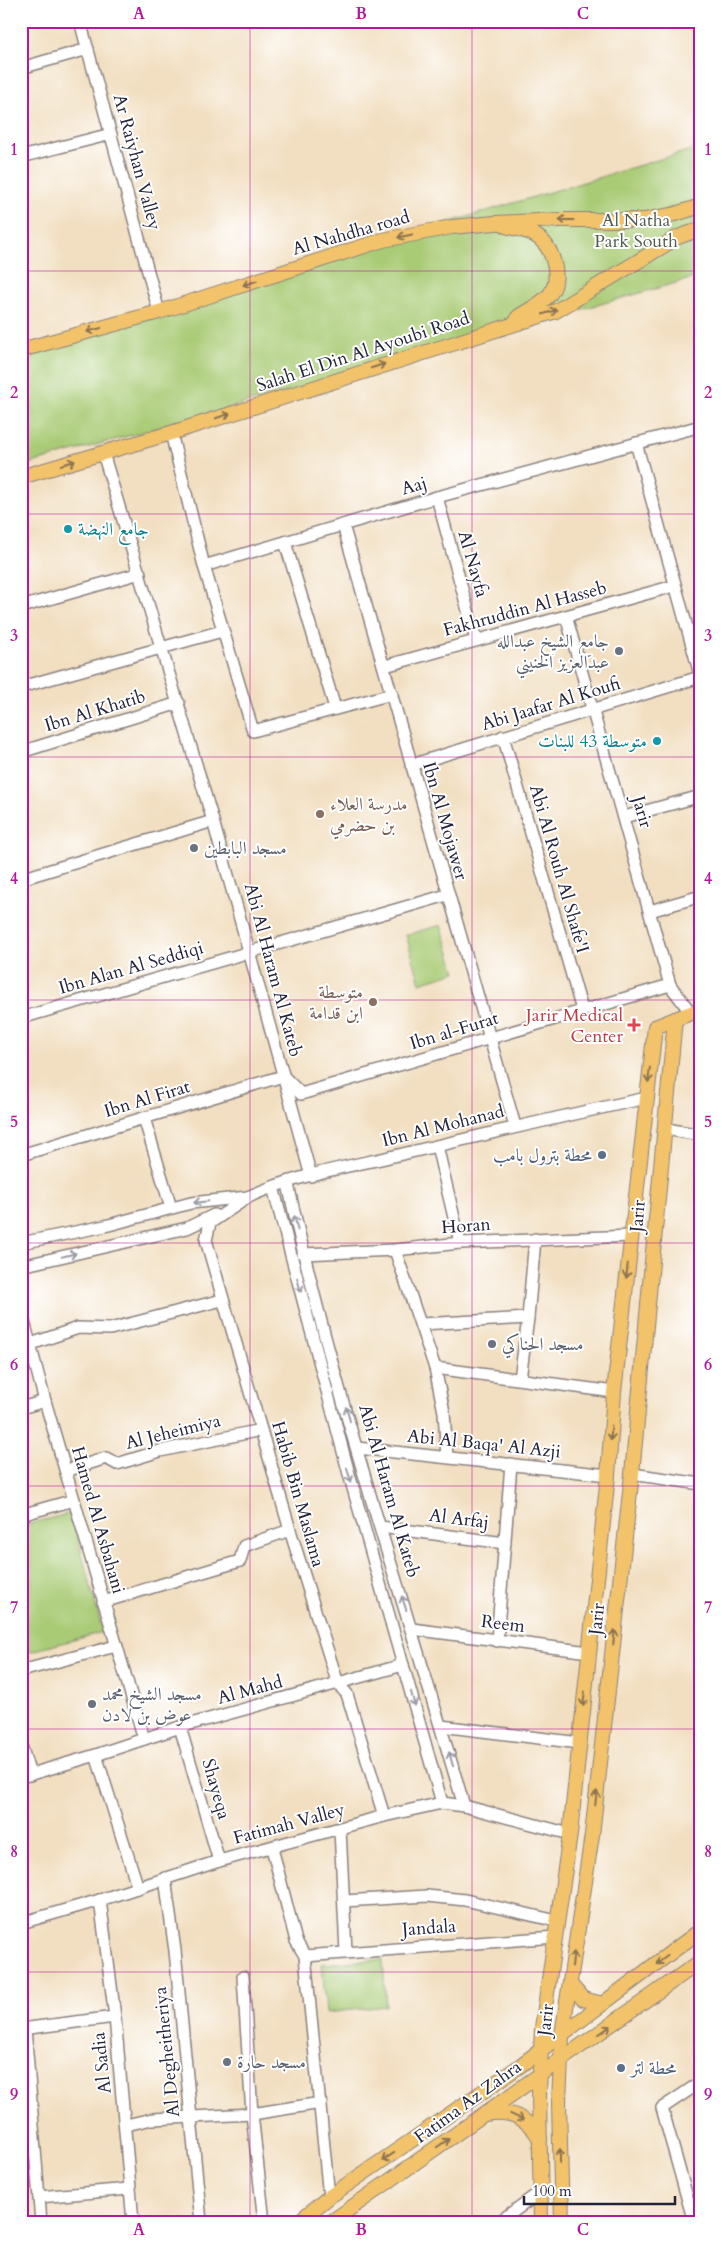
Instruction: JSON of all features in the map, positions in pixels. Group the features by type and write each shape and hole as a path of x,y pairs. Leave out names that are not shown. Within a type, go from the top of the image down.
{"main road":[{"path":"698,21 701,28"},
{"path":"695,208 701,201"},
{"name":"Al Nahdha road","path":"21,350 160,312 383,240 452,227 495,223 558,220 644,220 695,208"},
{"path":"495,223 537,236 549,251 554,267 555,283 550,295 505,325"},
{"name":"Salah El Din Al Ayoubi Road","path":"21,477 171,433 505,325 556,311 678,237 701,229"},
{"path":"678,237 701,236"},
{"path":"675,1019 696,1011"},
{"name":"Jarir","path":"541,2222 539,2074 544,2013 570,1834 608,1475 614,1392 655,1027 675,1019 632,1474 592,1835 560,2060 562,2222"},
{"path":"298,2222 330,2197 517,2068 566,2028 603,2004 701,1930"},
{"name":"Fatima Az Zahra","path":"331,2222 701,1961"},
{"path":"570,1984 583,2000 603,2004"},
{"path":"544,2013 544,2024 550,2032 566,2028"},
{"path":"566,2028 566,2044 582,2045"},
{"path":"517,2068 530,2068 530,2078 526,2084"},
{"path":"539,2092 549,2079 556,2084 559,2094"},
{"path":"485,2114 494,2112 513,2114 529,2124 540,2139"}],"street":[{"name":"Ar Raiyhan Valley","path":"80,21 160,312"},
{"path":"21,68 88,50"},
{"path":"21,158 111,134"},
{"name":"Aaj","path":"204,566 436,497 701,426"},
{"path":"171,433 204,566 253,731 392,694"},
{"path":"636,443 701,678"},
{"name":"Abi Al Haram Al Kateb","path":"103,453 214,821 311,1176"},
{"name":"Al Nayfa","path":"436,497 476,640"},
{"name":"Ibn Al Mojawer","path":"343,525 385,666 447,895 514,1126"},
{"path":"285,542 335,708"},
{"path":"21,607 140,573"},
{"name":"Fakhruddin Al Hasseb","path":"385,666 674,586"},
{"name":"Jarir","path":"566,616 670,985 696,1011"},
{"path":"21,688 160,647 222,631"},
{"name":"Abi Jaafar Al Koufi","path":"411,765 701,678"},
{"name":"Ibn Al Khatib","path":"21,752 179,703"},
{"name":"Abi Al Rouh Al Shafe'I","path":"503,736 582,1010"},
{"path":"624,817 701,796"},
{"path":"21,879 214,821"},
{"name":"Ibn Alan Al Seddiqi","path":"21,1018 447,895"},
{"path":"650,911 701,896"},
{"name":"Ibn al-Furat","path":"283,1076 301,1094 670,985"},
{"name":"Ibn Al Firat","path":"21,1155 283,1076"},
{"name":"Ibn Al Mohanad","path":"21,1266 187,1228 250,1196 311,1176 514,1126 647,1098"},
{"path":"144,1118 171,1208"},
{"path":"666,1129 701,1135"},
{"path":"437,1146 460,1243"},
{"name":"Abi Al Haram Al Kateb","path":"288,1184 303,1254 357,1448 464,1806"},
{"name":"Abi Al Haram Al Kateb","path":"273,1187 349,1474 442,1803"},
{"name":"Ibn Al Mohanad","path":"21,1243 105,1226 191,1203 250,1196"},
{"name":"Habib Bin Maslama","path":"250,1196 210,1223 206,1240 290,1530 338,1684 347,1694 384,1816"},
{"name":"Horan","path":"303,1254 395,1250 460,1243 631,1236"},
{"path":"520,1379 535,1239"},
{"path":"395,1250 434,1368 444,1412 446,1458"},
{"path":"31,1344 78,1328 110,1329 222,1300"},
{"name":"Hamed Al Asbahani","path":"21,1310 45,1401 144,1739"},
{"path":"421,1324 528,1318"},
{"path":"434,1368 614,1392"},
{"path":"21,1408 45,1401"},
{"name":"Al Jeheimiya","path":"66,1471 106,1458 117,1464 160,1451 261,1430"},
{"name":"Abi Al Baqa' Al Azji","path":"357,1448 608,1475"},
{"path":"497,1641 511,1464"},
{"path":"632,1474 701,1484"},
{"path":"21,1515 74,1500"},
{"name":"Al Arfaj","path":"380,1527 504,1543"},
{"path":"103,1602 240,1561 244,1546 290,1530"},
{"name":"Reem","path":"412,1629 589,1652"},
{"path":"21,1671 116,1646"},
{"name":"Al Mahd","path":"26,1776 180,1727 404,1665"},
{"path":"441,1726 580,1743"},
{"name":"Shayeqa","path":"180,1727 219,1862"},
{"path":"21,1745 26,1776"},
{"path":"96,1755 138,1888"},
{"name":"Fatimah Valley","path":"21,1923 219,1862 384,1816 442,1803 464,1806 570,1834"},
{"path":"340,1829 346,1952"},
{"path":"272,1848 296,1941 305,1956 330,2197"},
{"name":"Al Degheitheriya","path":"165,1878 175,1951 201,2222"},
{"path":"344,1901 427,1896 465,1900 557,1921"},
{"name":"Al Sadia","path":"100,1900 115,2017 126,2125 129,2189 133,2222"},
{"name":"Jandala","path":"305,1956 556,1937"},
{"path":"243,1977 252,2114 264,2222"},
{"path":"41,2222 23,2029 115,2017"},
{"path":"694,2222 662,2108 701,2082"},
{"path":"126,2125 152,2119 252,2114 321,2104"},
{"path":"39,2197 129,2189"},
{"path":"499,2222 540,2192"}],"green space":[{"name":"Al Natha Park South","path":"701,147 701,276 21,466 21,350"},
{"path":"441,925 456,972 420,983 406,935"},
{"path":"71,1513 103,1632 21,1654 21,1526"},
{"path":"383,1959 386,2006 326,2013 322,1964"}],"place":[{"name":"جامع النهضة","path":"68,529"},
{"name":"جامع الشيخ عبدالله عبدالعزيز الخنيني","path":"619,651"},
{"name":"متوسطة 43 للبنات","path":"657,741"},
{"name":"مدرسة العلاء بن حضرمي","path":"320,814"},
{"name":"مسجد البابطين","path":"194,848"},
{"name":"متوسطة ابن قدامة","path":"373,1002"},
{"name":"Jarir Medical Center","path":"634,1025"},
{"name":"محطة بترول بامب","path":"602,1155"},
{"name":"مسجد الحناكي","path":"492,1344"},
{"name":"مسجد الشيخ محمد عوض بن لادن","path":"92,1704"},
{"name":"مسجد حارة","path":"227,2062"},
{"name":"محطة لتر","path":"621,2068"}]}
